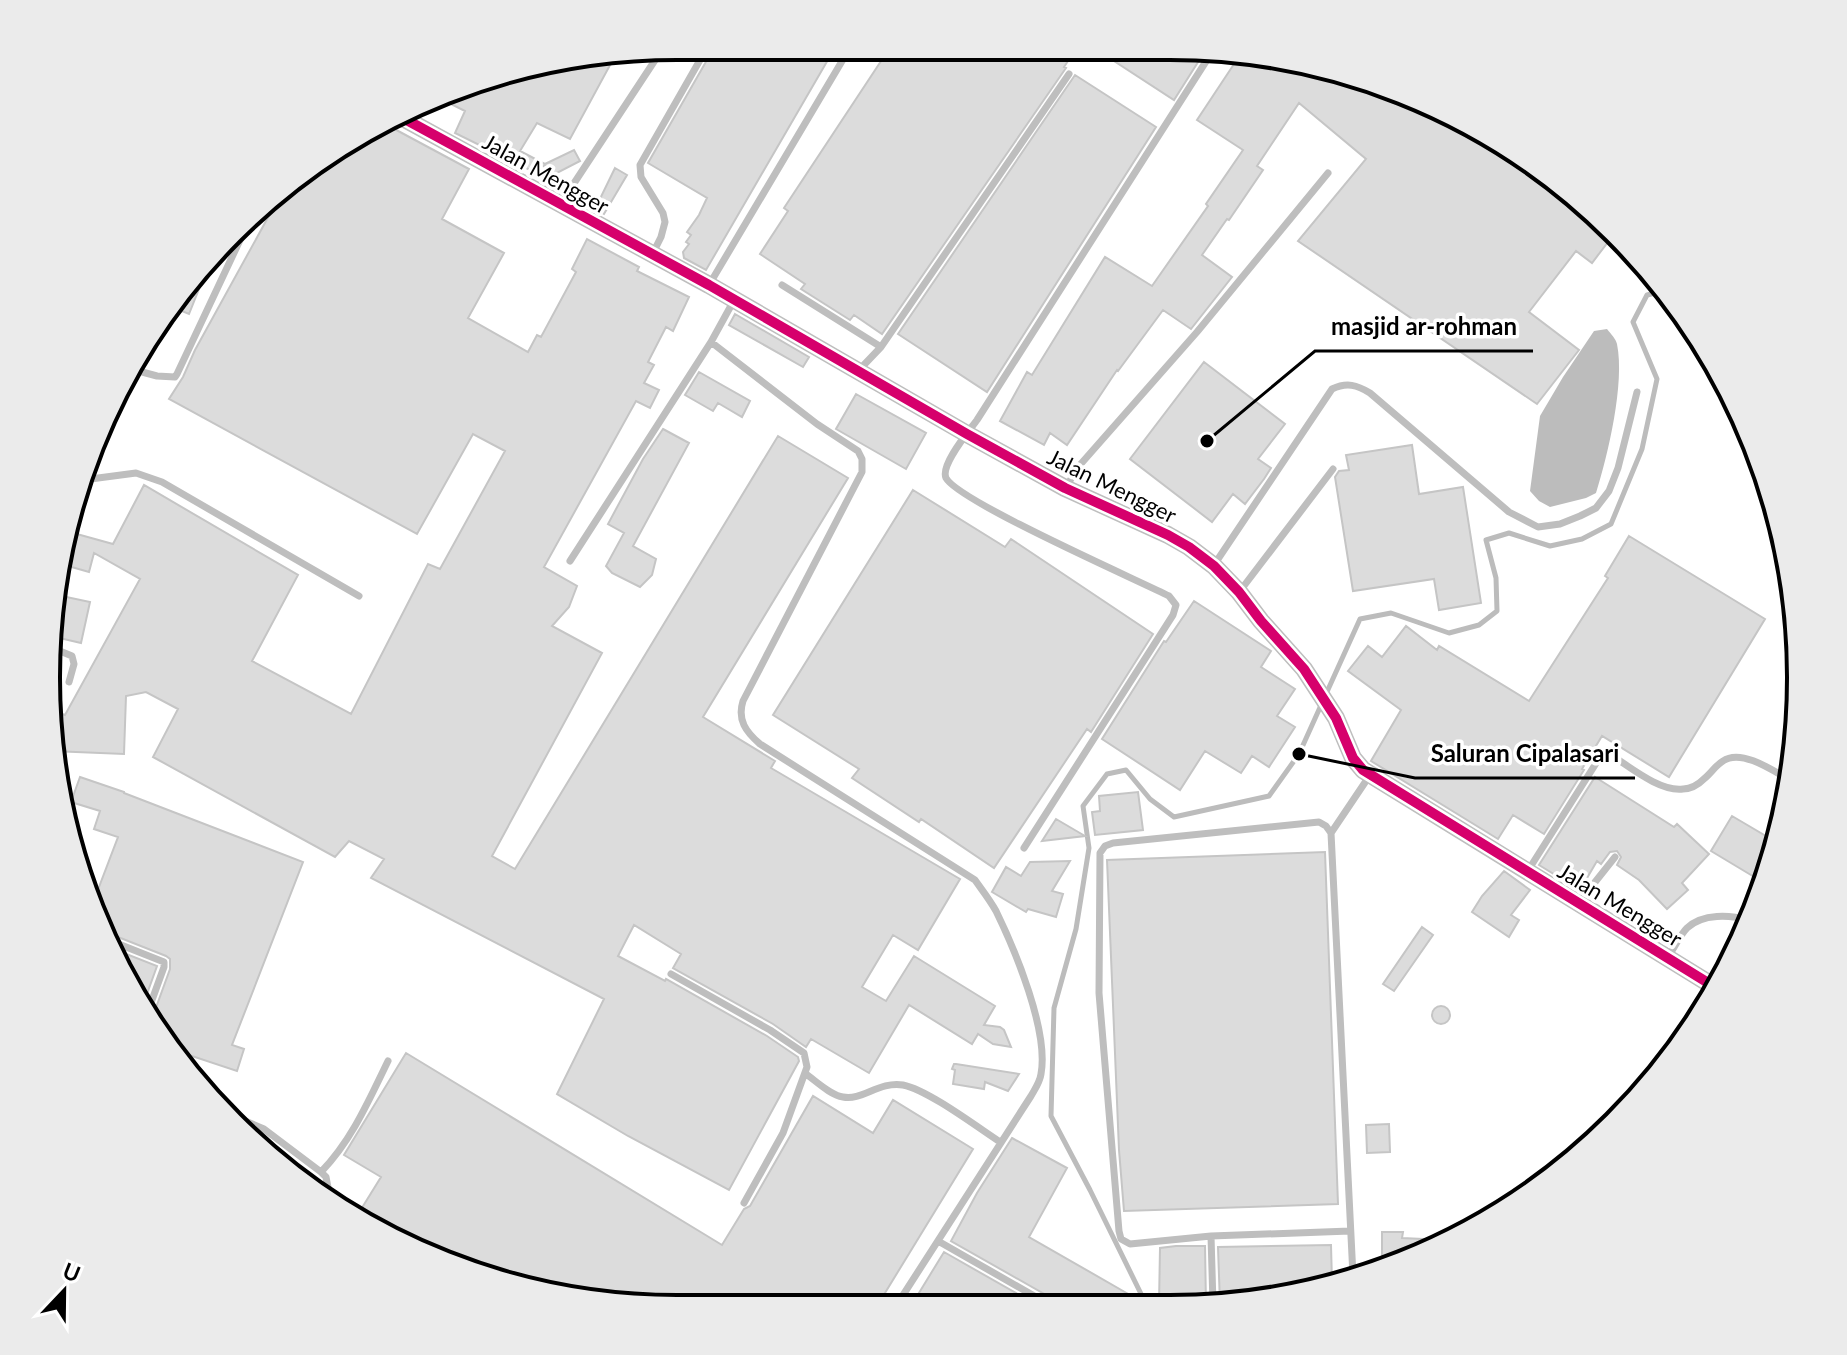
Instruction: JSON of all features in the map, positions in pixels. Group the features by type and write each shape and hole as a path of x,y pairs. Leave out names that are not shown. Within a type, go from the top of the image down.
{"street":[{"name":"Jalan Mengger","path":"409,122 709,285 1065,488 1189,547 1214,566 1239,592 1304,669 1336,718 1353,758 1363,770 1706,982"}],"lane":[{"path":"652,255 665,222 663,213 641,177 640,165 700,60"},
{"path":"709,285 843,60"},
{"path":"560,204 655,61"},
{"path":"1024,848 1173,615 1176,605 1169,596 995,512 959,490 947,479 945,471 953,453 1206,61"},
{"path":"858,370 881,347 1069,74"},
{"path":"1065,488 1079,466 1197,332 1328,173"},
{"path":"141,372 175,377 238,244"},
{"path":"782,285 881,347"},
{"path":"570,561 711,342 734,300"},
{"path":"711,342 817,424 858,451 862,459 862,472 743,701 740,710 742,723 748,734 760,744 975,880 994,908 1022,972 1039,1028 1043,1056 1041,1077 903,1295"},
{"path":"1214,566 1332,389 1342,384 1358,386 1370,393 1509,512 1538,527 1560,524 1596,508 1609,491 1618,468 1637,392"},
{"path":"1239,592 1333,469"},
{"path":"93,479 136,473 162,482 359,596"},
{"path":"61,651 72,656 74,664 69,682"},
{"path":"1527,872 1604,755 1611,755 1652,781 1683,790 1697,785 1723,760 1737,756 1779,775"},
{"path":"1331,833 1370,775"},
{"path":"1350,1231 1211,1236 1130,1244 1121,1239 1099,993 1100,853 1109,844 1319,822 1331,833 1352,1267"},
{"path":"1579,902 1615,857"},
{"path":"1668,957 1687,928 1702,919 1738,917"},
{"path":"121,945 164,962 152,1001"},
{"path":"671,974 770,1030 804,1053 806,1074 783,1133 744,1203"},
{"path":"321,1172 338,1155 359,1122 388,1061"},
{"path":"806,1074 840,1097 854,1097 892,1084 906,1086 930,1097 1000,1142"},
{"path":"251,1123 264,1129 321,1172 328,1186"},
{"path":"1211,1236 1213,1294"},
{"path":"938,1241 1032,1295"}],"shaded area":[{"path":"1607,329 1617,344 1619,378 1610,439 1596,493 1550,507 1530,491 1540,416 1594,331"}],"building":[{"path":"707,60 828,60 706,270 684,258 683,252 691,235 687,232 707,198 648,163"},
{"path":"882,60 1069,60 882,334 854,315 850,320 801,289 805,284 760,254 788,211 784,208"},
{"path":"1113,60 1199,61 1174,100"},
{"path":"1234,63 1250,65 1329,81 1406,107 1513,164 1577,213 1608,243 1592,263 1576,251 1529,312 1579,350 1537,404 1298,241 1366,159 1299,103 1257,166 1263,170 1202,255 1232,277 1191,329 1163,310 1117,370 1067,445 1050,433 1044,445 1000,421 1027,372 1032,375 1105,257 1152,286 1208,206 1206,204 1243,150 1197,120"},
{"path":"611,64 570,139 537,123 520,151 545,164 540,175 455,133 465,111 450,104 518,81"},
{"path":"1075,75 1156,127 987,392 898,334"},
{"path":"395,129 469,169 442,219 504,253 468,318 528,352 537,335 541,337 576,272 572,269 587,239 639,267 637,271 689,297 673,331 666,327 648,362 654,365 644,383 659,390 650,408 636,401 544,567 577,586 569,607 552,626 602,653 492,856 515,869 778,436 848,478 703,717 775,761 771,768 960,879 918,950 893,935 862,987 886,1001 914,956 995,1006 984,1025 1004,1030 1011,1047 993,1044 978,1034 972,1044 909,1005 869,1073 811,1039 806,1047 773,1024 673,968 681,954 634,925 618,956 666,979 798,1057 799,1061 729,1190 557,1094 604,999 371,878 384,859 349,841 335,857 153,757 178,709 146,692 126,696 124,754 64,752 61,714 65,715 140,579 94,553 89,572 70,567 77,534 113,544 144,485 298,575 252,661 351,714 428,564 440,569 505,451 473,434 417,534 169,399 271,212 334,164"},
{"path":"574,150 580,161 553,175 545,164"},
{"path":"615,168 627,175 604,214 595,209"},
{"path":"200,287 189,314 181,311"},
{"path":"735,314 809,357 803,367 729,325"},
{"path":"1204,362 1285,424 1258,459 1271,468 1264,479 1245,504 1233,494 1212,522 1130,459"},
{"path":"699,372 750,401 742,417 718,403 713,411 685,395"},
{"path":"856,394 926,433 906,469 836,429"},
{"path":"663,429 689,443 633,546 656,559 652,575 640,587 612,573 606,566 624,533 608,524"},
{"path":"1412,445 1419,494 1463,487 1481,603 1439,610 1434,579 1353,591 1335,477 1339,471 1349,470 1346,455"},
{"path":"913,490 1005,547 1011,539 1153,634 1091,732 1087,729 994,868 852,778 859,769 773,715"},
{"path":"1629,536 1765,619 1669,777 1602,736 1544,834 1513,815 1498,839 1371,761 1401,710 1348,671 1368,646 1382,657 1406,626 1437,650 1439,646 1529,701 1608,578 1605,576"},
{"path":"65,597 90,602 81,643 61,638"},
{"path":"1194,601 1271,651 1261,667 1295,689 1277,716 1295,727 1269,767 1252,756 1241,773 1205,751 1180,790 1102,739 1164,641"},
{"path":"80,777 303,862 232,1045 244,1049 237,1071 190,1055 164,1021 156,1008 170,969 170,959 117,937 98,890 118,837 94,829 100,811 73,803"},
{"path":"1595,777 1674,827 1677,824 1709,854 1682,883 1688,890 1667,909 1639,880 1617,865 1621,857 1617,851 1610,852 1601,864 1597,861 1580,890 1539,865"},
{"path":"1138,792 1143,830 1095,835 1092,812 1100,811 1099,796"},
{"path":"1732,816 1766,836 1754,877 1711,851"},
{"path":"1056,819 1085,836 1042,841"},
{"path":"1325,852 1338,1204 1124,1211 1107,860"},
{"path":"1070,861 1052,891 1063,894 1056,917 1028,909 1026,912 992,892 1006,867 1021,876 1030,862"},
{"path":"1504,871 1530,890 1511,915 1519,920 1509,937 1472,912"},
{"path":"1422,927 1433,935 1394,991 1383,984"},
{"path":"125,954 157,966 147,993"},
{"path":"1441,1006 1450,1015 1441,1024 1432,1015"},
{"path":"406,1053 722,1245 744,1209 750,1206 813,1096 873,1133 893,1100 973,1149 884,1295 637,1294 597,1290 518,1274 441,1248 362,1208 381,1177 344,1155"},
{"path":"954,1064 1019,1074 1008,1091 985,1082 984,1089 953,1084"},
{"path":"1389,1124 1390,1152 1367,1153 1366,1125"},
{"path":"1012,1138 1067,1168 1029,1237 1130,1295 1046,1295 951,1241"},
{"path":"1382,1232 1403,1232 1402,1238 1425,1239 1406,1248 1382,1257"},
{"path":"1331,1245 1332,1273 1290,1283 1220,1293 1218,1247"},
{"path":"1205,1246 1206,1294 1159,1295 1160,1248"},
{"path":"944,1252 1019,1295 918,1295"}],"waterway":[{"path":"1326,694 1360,619 1391,613 1449,633 1479,625 1497,611 1496,578 1486,540 1509,533 1550,546 1582,539 1611,524 1642,449 1657,379 1633,322 1647,295 1652,294"},
{"path":"1142,1295 1051,1116 1054,1008 1076,929 1089,848 1083,806 1107,774 1126,770 1150,799 1174,817 1269,796 1299,754 1322,703"}],"cycle path":[{"path":"409,122 709,285 1065,488 1189,547 1214,566 1239,592 1304,669 1336,718 1353,758 1363,770 1706,982"}],"place":[{"name":"masjid ar-rohman","path":"1207,441"},
{"name":"Saluran Cipalasari","path":"1299,754"}]}
